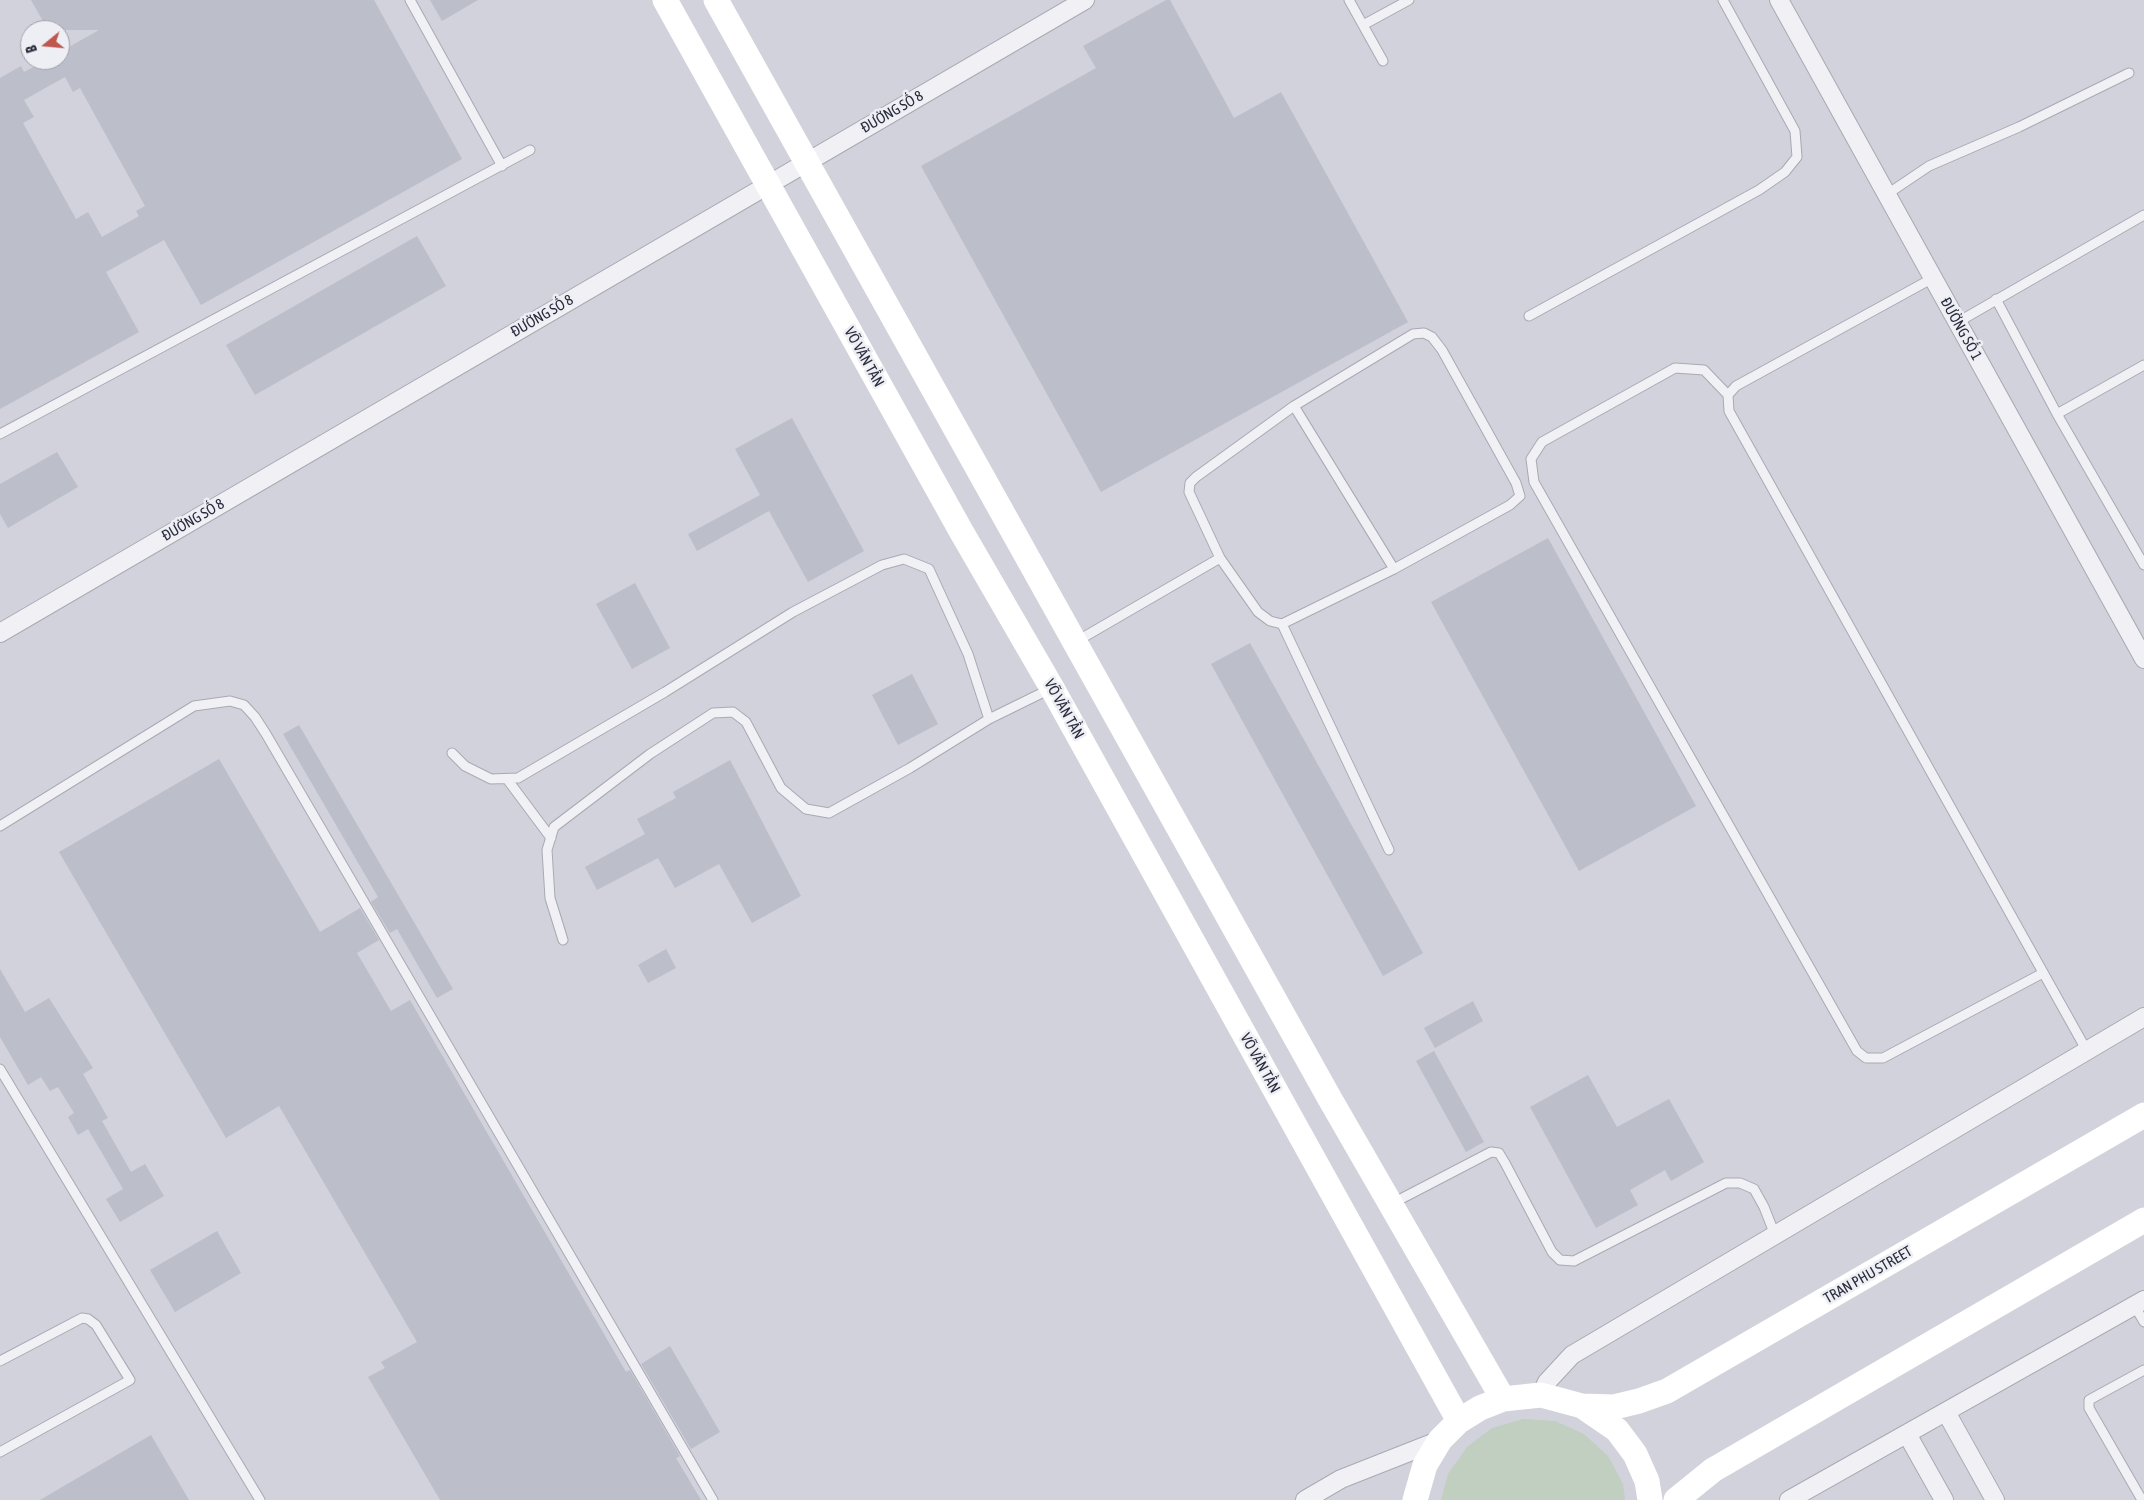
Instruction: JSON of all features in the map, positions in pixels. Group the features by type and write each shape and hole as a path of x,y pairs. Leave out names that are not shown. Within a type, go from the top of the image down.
{"street":[{"name":"VÕ VĂN TẦN","path":"665,0 961,531 1052,688 1459,1421"},
{"path":"716,0 1390,1204 1503,1399"},
{"name":"ĐƯỜNG SỐ 8","path":"0,633 1085,0"},
{"name":"ĐƯỜNG SỐ 1","path":"1778,0 2144,659"},
{"path":"1541,1395 1546,1382 1572,1355 2144,1017"},
{"name":"TRAN PHU STREET","path":"1582,1406 1614,1407 1639,1402 1667,1391 2144,1114"},
{"path":"1676,1500 1713,1470 2144,1220"},
{"path":"1789,1500 2139,1302"},
{"path":"1416,1500 1424,1465 1440,1440 1459,1421 1480,1408 1503,1399 1541,1395 1582,1406 1617,1430 1635,1454 1646,1481 1650,1500"},
{"path":"1946,1412 1995,1500"},
{"path":"1907,1434 1944,1500"},
{"path":"1304,1500 1341,1479 1440,1440"}],"lane":[{"path":"410,0 502,166"},
{"path":"1349,0 1383,62"},
{"path":"1363,25 1409,0"},
{"path":"1529,316 1759,190 1785,172 1797,157 1795,130 1723,0"},
{"path":"1886,195 1929,166 2019,127 2129,73"},
{"path":"0,434 530,150"},
{"path":"1958,322 1996,298 2144,215"},
{"path":"1728,395 1736,386 1933,278"},
{"path":"1996,298 2057,414 2144,565"},
{"path":"1424,333 1432,337 1442,350 1516,483 1520,496 1510,505 1394,568 1282,624 1270,621 1258,612 1220,558 1189,492 1190,483 1294,406 1413,334 1424,333"},
{"path":"2057,414 2144,365"},
{"path":"2043,973 1883,1058 1866,1058 1858,1051 1534,482 1531,459 1542,442 1675,368 1704,370 1728,395 1729,411 2043,973 2088,1050"},
{"path":"1294,406 1394,568"},
{"path":"1074,642 1220,558"},
{"path":"452,753 465,766 491,779 518,778 666,692 793,612 882,565 904,560 929,569 968,654 989,719"},
{"path":"1282,624 1389,850"},
{"path":"563,940 550,898 548,850 554,827 650,754 713,713 733,712 746,722 781,788 806,809 829,813 910,768 989,719 1052,688"},
{"path":"0,826 194,706 230,701 244,706 255,717 713,1500"},
{"path":"508,778 551,838"},
{"path":"0,1069 260,1500"},
{"path":"1390,1204 1491,1152 1499,1154 1505,1163 1552,1252 1560,1260 1574,1261 1726,1183 1740,1183 1754,1189 1764,1207 1775,1235"},
{"path":"2139,1302 2144,1322"},
{"path":"0,1361 82,1318 88,1319 96,1325 130,1380 0,1452"},
{"path":"2142,1500 2090,1408 2088,1400 2144,1370"}],"shaded area":[{"path":"0,0 2144,0 2144,1500 0,1500"}],"green space":[{"path":"1523,1419 1555,1421 1584,1434 1608,1456 1623,1484 1625,1500 1441,1500 1448,1474 1467,1447 1492,1428"}],"building":[{"path":"31,0 374,0 462,159 201,305 164,240 106,272 139,332 0,409 0,78 20,67 20,70 24,72 28,70 70,70 70,46 99,30 70,30 70,20 42,20","holes":["65,77 73,92 80,88 145,206 136,211 139,216 102,237 88,212 76,219 23,123 34,117 24,100"]},
{"path":"430,0 478,0 442,21"},
{"path":"1166,0 1170,0 1234,118 1281,92 1408,322 1101,492 921,166 1096,68 1083,46"},
{"path":"417,236 446,286 255,395 226,345"},
{"path":"792,418 864,551 808,582 769,511 697,551 688,534 760,495 735,449"},
{"path":"57,452 78,487 8,528 0,514 0,484"},
{"path":"1548,538 1696,806 1579,871 1431,602"},
{"path":"635,583 670,648 632,669 596,604"},
{"path":"1250,643 1423,953 1383,976 1211,664"},
{"path":"912,674 938,724 898,745 872,695"},
{"path":"299,725 453,989 437,998 397,929 390,933 371,902 378,897 283,734"},
{"path":"219,759 320,932 360,908 379,940 357,953 391,1011 410,1000 626,1372 630,1370 680,1456 676,1458 701,1500 440,1500 368,1377 385,1368 381,1362 417,1342 279,1106 226,1138 59,852"},
{"path":"730,760 801,896 752,923 719,864 675,888 658,858 597,890 585,867 645,834 637,819 676,798 673,792"},
{"path":"666,949 676,968 648,983 638,965"},
{"path":"0,969 25,1012 49,998 93,1068 83,1074 108,1118 102,1121 131,1172 145,1164 164,1196 120,1222 106,1199 123,1189 88,1129 78,1135 68,1117 74,1113 58,1087 50,1091 41,1077 28,1085 0,1037"},
{"path":"1473,1001 1483,1021 1435,1048 1424,1028"},
{"path":"1434,1051 1484,1142 1466,1152 1416,1061"},
{"path":"1588,1075 1617,1127 1669,1099 1704,1162 1671,1181 1665,1170 1630,1190 1638,1205 1596,1228 1530,1107"},
{"path":"217,1231 241,1273 175,1312 150,1270"},
{"path":"670,1346 720,1432 691,1449 641,1364"},
{"path":"151,1435 189,1500 40,1500"}]}
